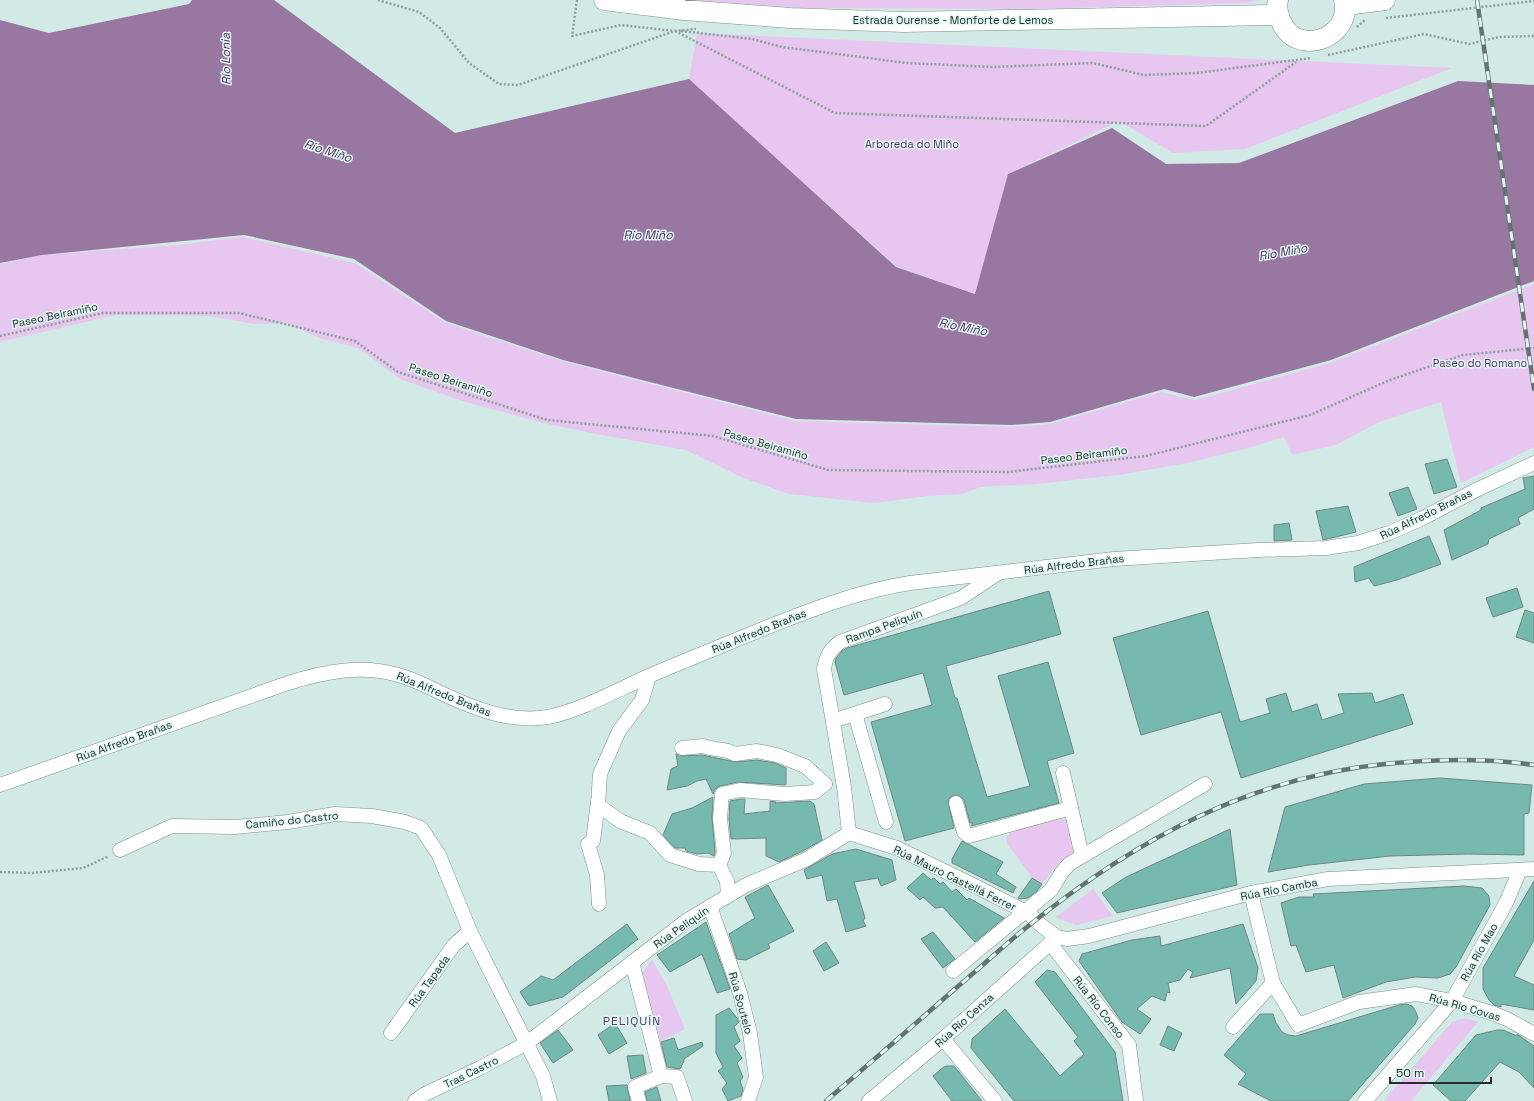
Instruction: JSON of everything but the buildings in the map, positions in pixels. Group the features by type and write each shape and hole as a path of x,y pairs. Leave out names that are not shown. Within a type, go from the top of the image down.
{"highway":[{"name":"Estrada Ourense - Monforte de Lemos","path":"604,0 684,10 790,18 904,22 1278,7"},
{"path":"1278,7 1282,25 1290,34 1300,39 1311,41 1322,40 1332,34 1340,26 1344,16 1345,2 1385,0"}],"street":[{"name":"Rúa Alfredo Brañas","path":"0,785 288,683 346,670 362,670 397,674 480,710 516,718 534,718 561,714 788,619 854,595 884,587 910,582 1114,559 1258,550 1326,548 1358,543 1390,533 1421,519 1534,462"},
{"name":"Rampa Peliquín","path":"849,833 844,787 824,669 828,653 840,642 960,598 999,573"},
{"path":"599,904 597,876 588,844 593,842 600,774 619,731 642,700 649,676"},
{"path":"833,721 885,704"},
{"path":"855,714 886,822"},
{"path":"682,748 703,746 728,751 735,754 757,751 777,754 805,766 825,784 844,787"},
{"path":"1063,773 1082,856"},
{"path":"718,866 724,853 720,819 722,794 740,790 785,794 816,792 825,784"},
{"path":"953,971 1030,916 1051,890 1062,872 1069,864 1205,784"},
{"path":"598,802 598,805 620,821 650,832 670,855 699,864 718,866"},
{"path":"956,802 964,832 969,836 1071,808"},
{"name":"Camiño do Castro","path":"120,850 172,826 234,826 288,822 336,814 372,816 405,822 420,828 439,855 470,931 527,1043"},
{"name":"Rúa Peliquín","path":"527,1043 686,921 746,885 807,859 849,833"},
{"name":"Rúa Mauro Castellá Ferrer","path":"849,833 897,848 1030,916"},
{"path":"718,866 727,881 728,896"},
{"name":"Rúa Río Camba","path":"1054,940 1089,936 1251,893 1328,879 1527,869"},
{"name":"Rúa Río Mao","path":"1365,1101 1452,1001 1506,903 1527,869"},
{"name":"Rúa Río Covas","path":"1251,893 1273,983 1298,1025 1359,1002 1416,994 1452,1001 1507,1019 1534,1034"},
{"name":"Rúa Soutelo","path":"710,906 740,993 750,1033 756,1077 748,1101"},
{"path":"1030,916 1042,926 1054,940"},
{"name":"Rúa Tapada","path":"391,1033 454,945 470,931"},
{"name":"Rúa Río Cenza","path":"869,1101 943,1039 1054,940"},
{"name":"Rúa Río Conso","path":"1054,940 1129,1045 1136,1101"},
{"path":"632,962 661,1076"},
{"path":"1233,1027 1273,983"},
{"path":"943,1039 995,1101"},
{"path":"527,1043 543,1076 550,1101"},
{"name":"Tras Castro","path":"415,1101 425,1094 480,1068 527,1043"},
{"path":"639,1101 635,1087 661,1076 677,1077 685,1101"}],"path":[{"path":"378,0 419,12 440,28 468,63 499,84 518,85 675,31 835,113 1206,126 1296,61"},
{"path":"577,0 572,36 621,25 752,39 782,47 907,63 992,67 1093,63 1144,75 1197,73 1318,57"},
{"path":"1326,55 1424,34 1468,44 1499,37 1534,36"},
{"name":"Paseo Beiramiño","path":"0,336 103,313 239,313 355,341 398,372 547,420 713,436 828,470 1008,472 1146,456 1310,415 1390,380 1463,355 1534,348"},
{"path":"0,872 32,873 83,868 120,850"}],"green space":[{"path":"692,0 1260,0 1245,3 1034,9 803,8"},
{"name":"Arboreda do Miño","path":"697,33 1452,68 1245,149 1173,153 1119,121 1008,174 976,294 897,267 689,79"},
{"name":"Paseo do Romano","path":"243,237 355,263 444,322 482,335 562,361 795,421 1014,427 1050,424 1161,392 1195,400 1330,363 1534,284 1534,447 1461,483 1441,402 1379,422 1336,445 1292,455 1284,437 1241,450 1187,463 1119,475 1037,484 981,487 962,494 928,496 875,503 789,494 741,477 686,450 543,423 462,401 400,379 358,348 322,339 286,323 254,324 210,316 116,315 0,342 0,264 42,255 176,245"},
{"path":"1062,819 1067,820 1074,851 1071,855 1060,861 1042,884 1032,878 1007,843 1006,837 1011,832"},
{"path":"1093,889 1113,916 1077,925 1056,917"},
{"path":"652,959 667,986 685,1029 661,1041 647,996 643,972"},
{"path":"1465,1018 1478,1022 1411,1101 1384,1101 1452,1022"}],"water":[{"name":"Río Miño","path":"192,0 274,0 455,133 689,79 896,267 975,294 1008,174 1112,128 1166,164 1239,163 1458,81 1534,85 1534,281 1331,360 1194,397 1164,389 1050,422 1012,425 796,419 563,360 446,321 354,259 244,235 42,255 0,263 0,20 49,33 189,4"}],"railway":[{"path":"1477,0 1534,389"},
{"path":"826,1101 1009,942 1068,895 1111,866 1154,840 1199,816 1245,797 1293,781 1343,770 1395,763 1447,760 1482,760 1534,765"}],"district":[{"name":"PELIQUÍN","path":"632,1021"}],"water label":[{"name":"Río Lonia","path":"226,59"}]}
